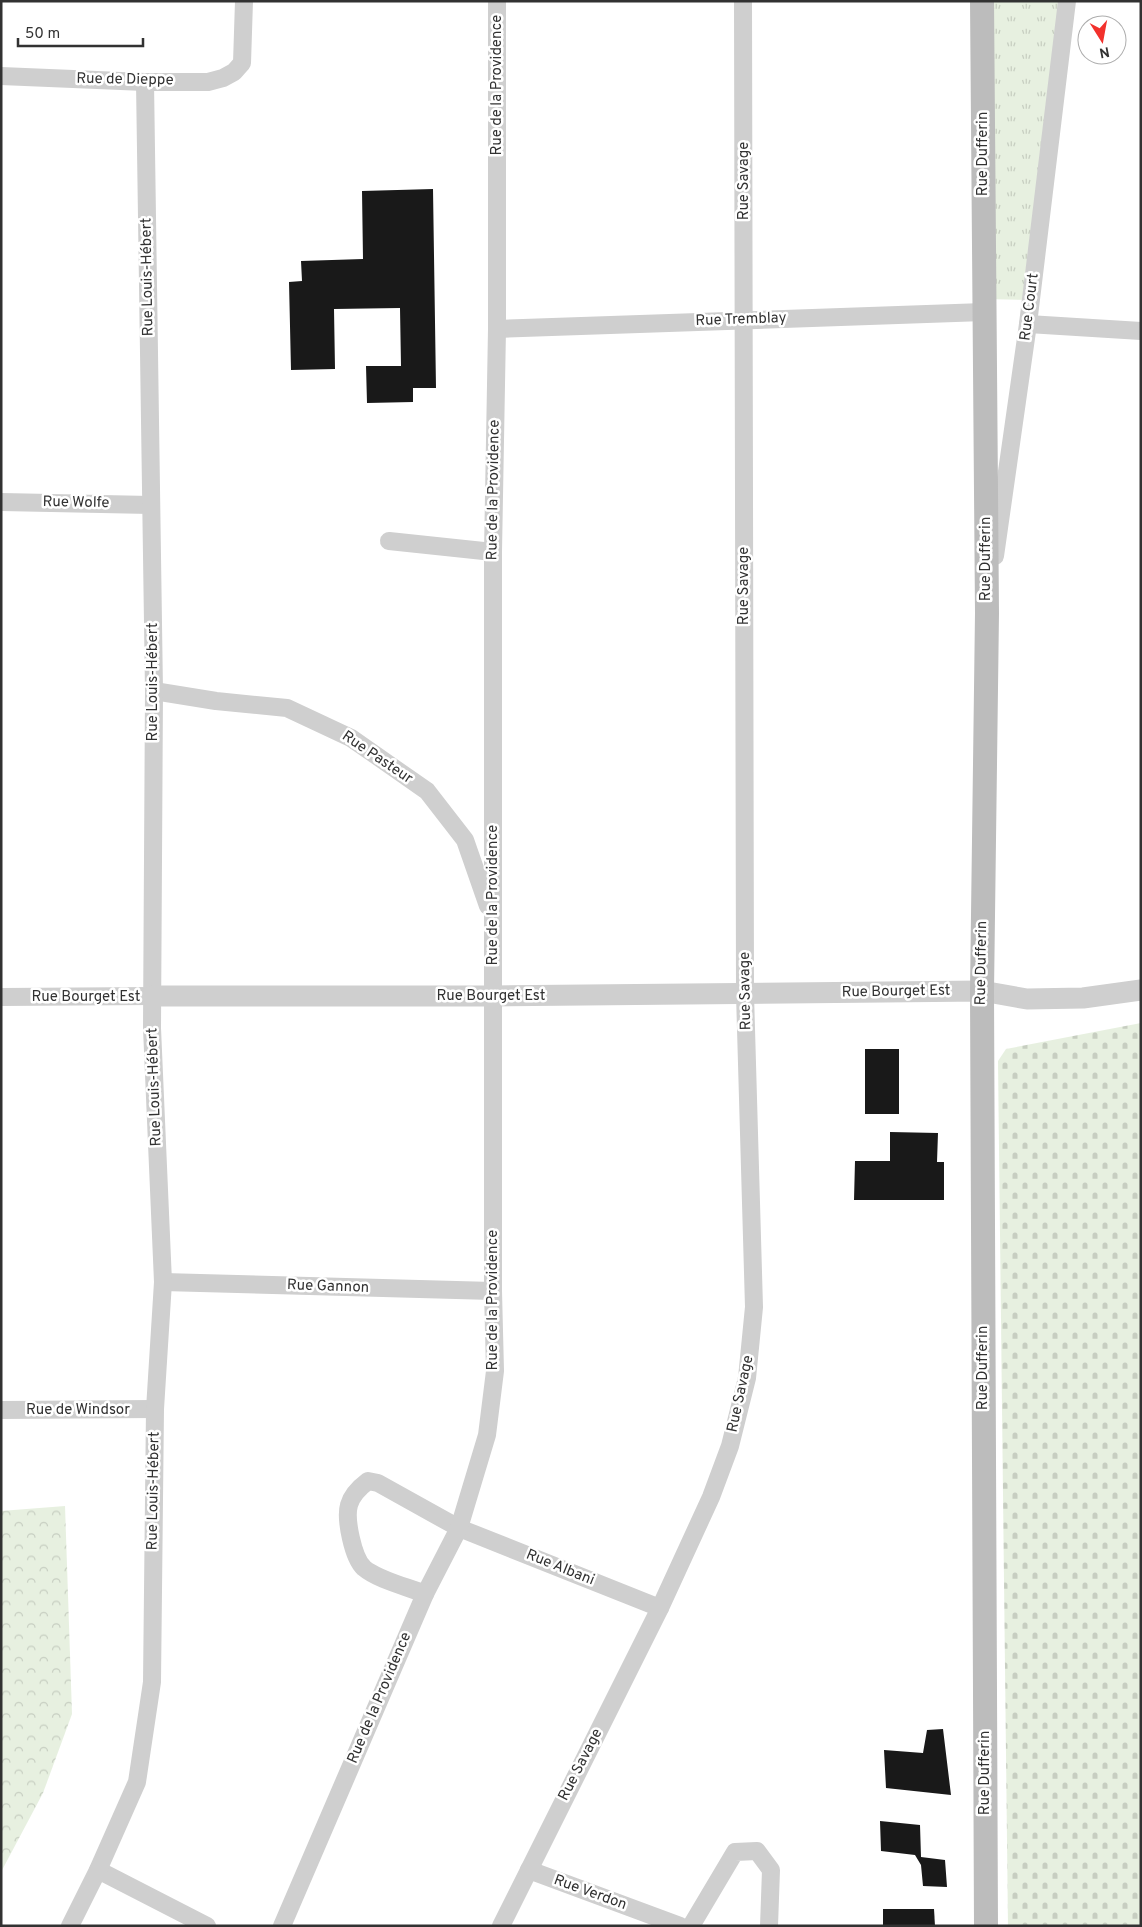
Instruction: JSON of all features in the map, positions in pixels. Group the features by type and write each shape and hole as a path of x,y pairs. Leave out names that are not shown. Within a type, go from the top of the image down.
{"main road":[{"name":"Rue Dufferin","path":"982,1 987,613 982,991 986,1926"}],"street":[{"name":"Rue de Dieppe","path":"1,76 145,82 208,82 223,78 234,72 242,63 244,1"},
{"name":"Rue de la Providence","path":"282,1926 425,1594 459,1528 487,1435 495,1371 492,920 493,552 497,329 497,1"},
{"name":"Rue Savage","path":"501,1926 660,1608 711,1497 730,1446 747,1378 754,1307 745,994 743,1"},
{"name":"Rue Court","path":"987,613 1028,324 1067,1"},
{"name":"Rue Louis-Hébert","path":"70,1926 98,1870 137,1782 152,1682 155,1409 163,1282 152,1028 154,691 145,82"},
{"name":"Rue Tremblay","path":"497,329 984,312"},
{"path":"1028,324 1141,330"},
{"name":"Rue Wolfe","path":"1,502 151,505"},
{"path":"388,541 493,552"},
{"name":"Rue Pasteur","path":"154,691 216,701 287,708 351,738 426,791 465,840 492,920"},
{"name":"Rue Bourget Est","path":"1,997 493,996 982,991 1027,999 1045,999 1083,998 1141,990"},
{"name":"Rue Gannon","path":"163,1282 493,1291"},
{"name":"Rue de Windsor","path":"1,1410 155,1409"},
{"name":"Rue Albani","path":"425,1594 372,1573 357,1560 350,1531 348,1507 353,1495 368,1481 378,1483 459,1528 660,1608"},
{"path":"691,1926 735,1852 757,1851 771,1870 769,1926"},
{"path":"98,1870 207,1926"},
{"name":"Rue Verdon","path":"529,1870 680,1926"}],"green space":[{"path":"985,1 1065,1 1031,300 984,299"},
{"path":"1141,1023 1141,1926 1008,1926 998,1061 1006,1049"},
{"path":"65,1506 72,1714 43,1793 1,1872 1,1511"}],"building":[{"path":"433,189 436,388 413,388 413,402 367,403 366,366 401,366 400,308 334,309 335,369 291,370 289,282 302,281 301,261 363,259 362,191"},
{"path":"865,1049 899,1049 899,1114 865,1114"},
{"path":"890,1132 938,1133 937,1162 944,1162 944,1200 854,1200 855,1161 890,1161"},
{"path":"943,1729 951,1795 886,1788 884,1750 923,1753 927,1730"},
{"path":"880,1821 920,1825 921,1857 945,1860 947,1887 923,1886 921,1865 915,1855 881,1851"},
{"path":"883,1909 934,1909 935,1926 883,1926"}]}
